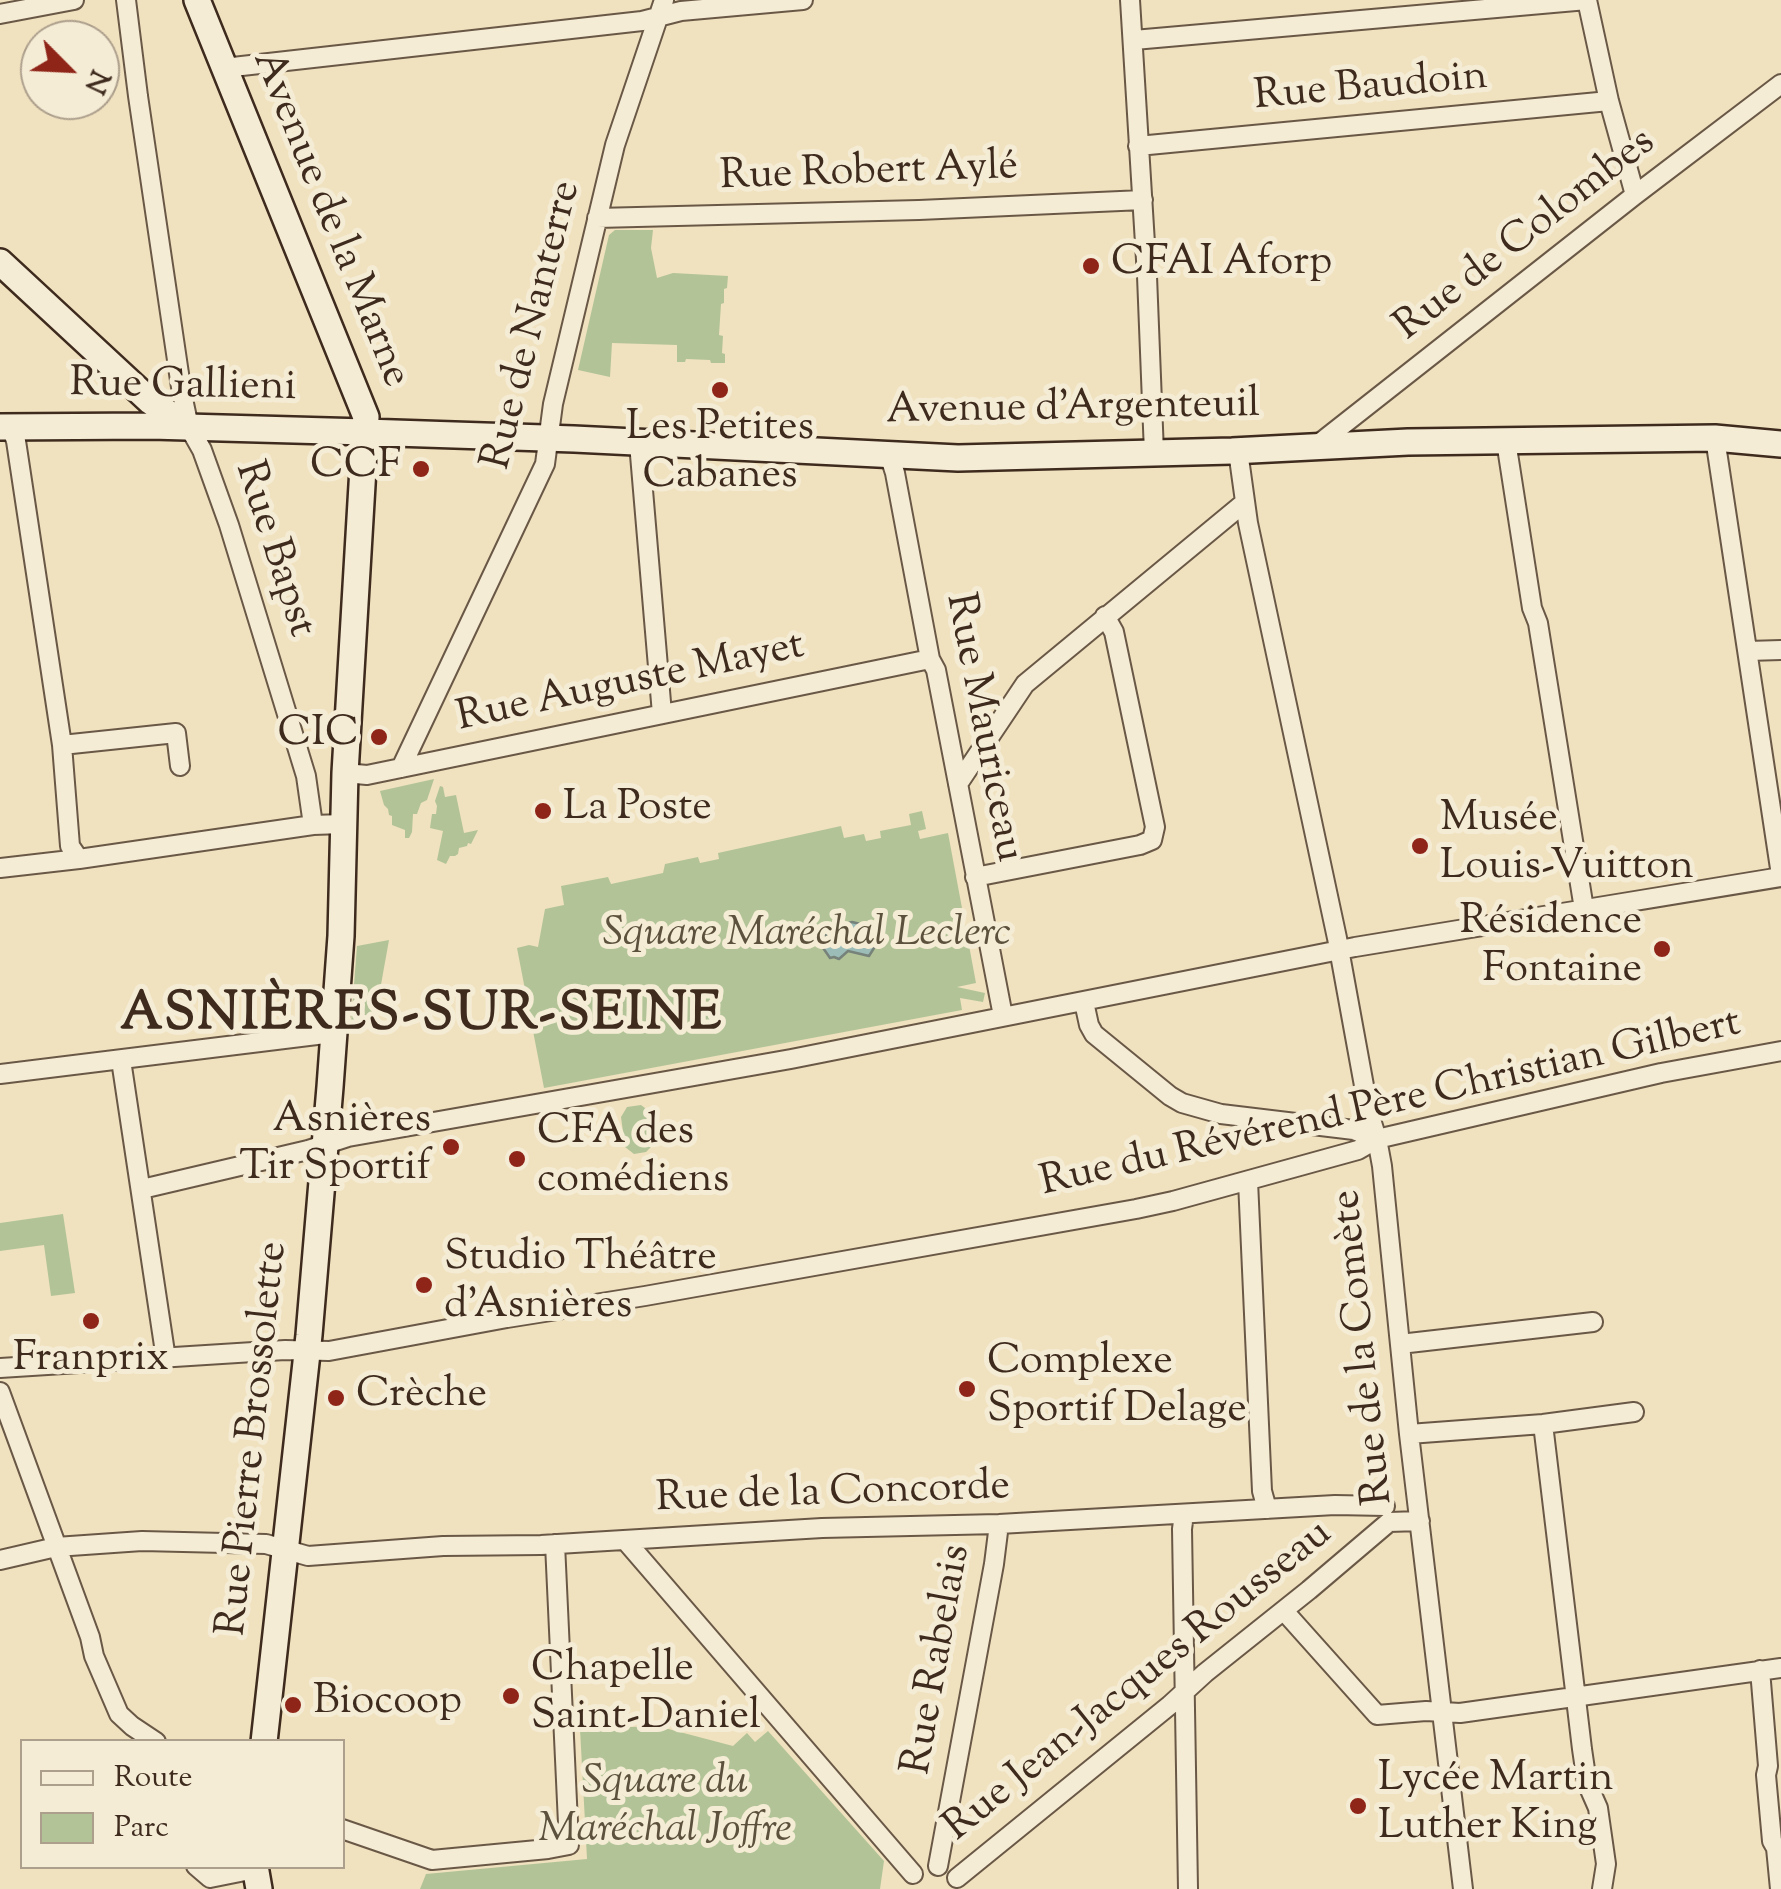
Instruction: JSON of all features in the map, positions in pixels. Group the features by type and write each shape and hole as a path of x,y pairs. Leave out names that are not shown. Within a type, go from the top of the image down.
{"main road":[{"name":"Avenue de la Marne","path":"197,0 365,410 345,773 341,936 333,1033"},
{"path":"0,262 150,401 190,427"},
{"name":"Rue Gallieni","path":"5,427 365,432"},
{"name":"Avenue d'Argenteuil","path":"365,432 975,458 1506,441 1715,438 1781,444"},
{"name":"Rue Pierre Brossolette","path":"264,1739 308,1351 333,1033"}],"street":[{"path":"0,14 74,0"},
{"name":"Rue Bapst","path":"126,0 182,394 190,427 229,525 306,776 313,825"},
{"path":"224,68 642,22 661,8 682,11 803,0"},
{"path":"1130,0 1154,453"},
{"path":"1134,40 1587,0 1635,196"},
{"name":"Rue de Nanterre","path":"401,768 545,464 550,414 597,218 623,119 661,8"},
{"name":"Rue de Colombes","path":"1316,446 1781,84"},
{"name":"Rue Baudoin","path":"1138,146 1609,102"},
{"name":"Rue Robert Aylé","path":"597,218 1142,200"},
{"path":"5,427 16,441 62,745 70,846 79,860"},
{"path":"142,1189 348,1137 790,1059 1339,951 1781,876 1715,438"},
{"path":"1506,441 1584,909"},
{"path":"639,442 662,714"},
{"name":"Rue de la Comète","path":"1238,451 1244,503 1377,1139 1463,1889"},
{"name":"Rue Mauriceau","path":"889,454 930,658 936,670 1003,1016"},
{"path":"958,784 1025,684 1244,503"},
{"path":"976,877 1152,840 1155,827 1114,632 1105,616"},
{"path":"1748,652 1781,650"},
{"name":"Rue Auguste Mayet","path":"345,773 367,776 930,658"},
{"path":"62,745 176,733 180,766"},
{"path":"0,868 343,824"},
{"path":"1084,1002 1088,1026 1094,1034 1182,1103 1220,1114 1354,1130 1377,1139"},
{"path":"0,1074 333,1033"},
{"name":"Rue du Révérend Père Christian Gilbert","path":"0,1368 334,1350 1136,1209 1364,1148 1377,1139 1661,1073 1781,1052"},
{"path":"122,1060 166,1359"},
{"path":"1248,1181 1262,1491 1267,1509"},
{"path":"1400,1344 1593,1322"},
{"path":"0,1392 94,1656 119,1714 152,1739"},
{"path":"1409,1434 1544,1424 1634,1412"},
{"path":"1544,1424 1587,1784 1598,1808 1606,1864 1602,1889"},
{"name":"Rue de la Concorde","path":"0,1560 142,1542 266,1544 308,1556 443,1546 556,1544 822,1528 999,1524 1364,1504 1387,1514 1389,1501 1417,1499"},
{"path":"1184,1514 1188,1889"},
{"name":"Rue Jean-Jacques Rousseau","path":"959,1884 1284,1611 1387,1514 1420,1521"},
{"name":"Rue Rabelais","path":"938,1866 999,1524"},
{"path":"625,1540 910,1882 929,1866 938,1866 948,1870 959,1884"},
{"path":"345,1830 432,1860 569,1845 556,1544"},
{"path":"1284,1611 1375,1715 1460,1713 1781,1668"},
{"path":"1760,1670 1766,1775 1780,1889"},
{"path":"200,1869 210,1878 256,1875"}],"green space":[{"path":"615,230 653,230 651,248 657,278 673,273 728,276 719,335 723,336 725,363 686,359 677,362 677,345 612,343 610,377 578,370 609,235"},
{"path":"434,779 427,800 413,814 412,832 405,838 405,830 392,825 380,791"},
{"path":"440,786 445,797 456,795 464,833 478,830 471,844 459,848 458,854 450,856 446,864 437,860 443,831 430,828"},
{"name":"Square Maréchal Leclerc","path":"922,811 926,829 918,831 920,839 948,833 976,983 957,987 985,993 983,1002 960,998 962,1010 544,1088 517,948 538,947 545,909 564,905 561,886 608,877 611,884 663,873 665,864 698,857 700,863 719,859 718,853 841,826 844,838 864,834 866,841 881,838 880,831 911,825 909,814"},
{"path":"389,940 375,1018 351,1023 357,946"},
{"path":"641,1105 649,1111 655,1143 646,1152 634,1154 625,1147 621,1117 627,1107"},
{"path":"63,1214 75,1293 51,1296 44,1245 0,1251 0,1223"},
{"name":"Square du Maréchal Joffre","path":"657,1726 733,1746 747,1733 755,1742 768,1731 884,1861 880,1889 420,1889 426,1874 587,1859 580,1729"}],"water":[{"path":"852,922 865,925 862,930 872,939 874,948 869,956 848,951 839,959 830,958 819,942 835,927"}],"place":[{"name":"CFAI Aforp","path":"1091,266"},
{"name":"Les Petites Cabanes","path":"720,390"},
{"name":"CCF","path":"421,469"},
{"name":"CIC","path":"379,737"},
{"name":"La Poste","path":"543,811"},
{"name":"Musée Louis-Vuitton","path":"1420,846"},
{"name":"Résidence Fontaine","path":"1662,949"},
{"name":"Asnières Tir Sportif","path":"451,1147"},
{"name":"CFA des comédiens","path":"517,1159"},
{"name":"Studio Théâtre d'Asnières","path":"424,1285"},
{"name":"Franprix","path":"91,1321"},
{"name":"Complexe Sportif Delage","path":"967,1389"},
{"name":"Crèche","path":"336,1398"},
{"name":"Chapelle Saint-Daniel","path":"511,1696"},
{"name":"Biocoop","path":"293,1705"},
{"name":"Lycée Martin Luther King","path":"1358,1806"}],"district":[{"name":"ASNIÈRES-SUR-SEINE","path":"422,1019"}]}
